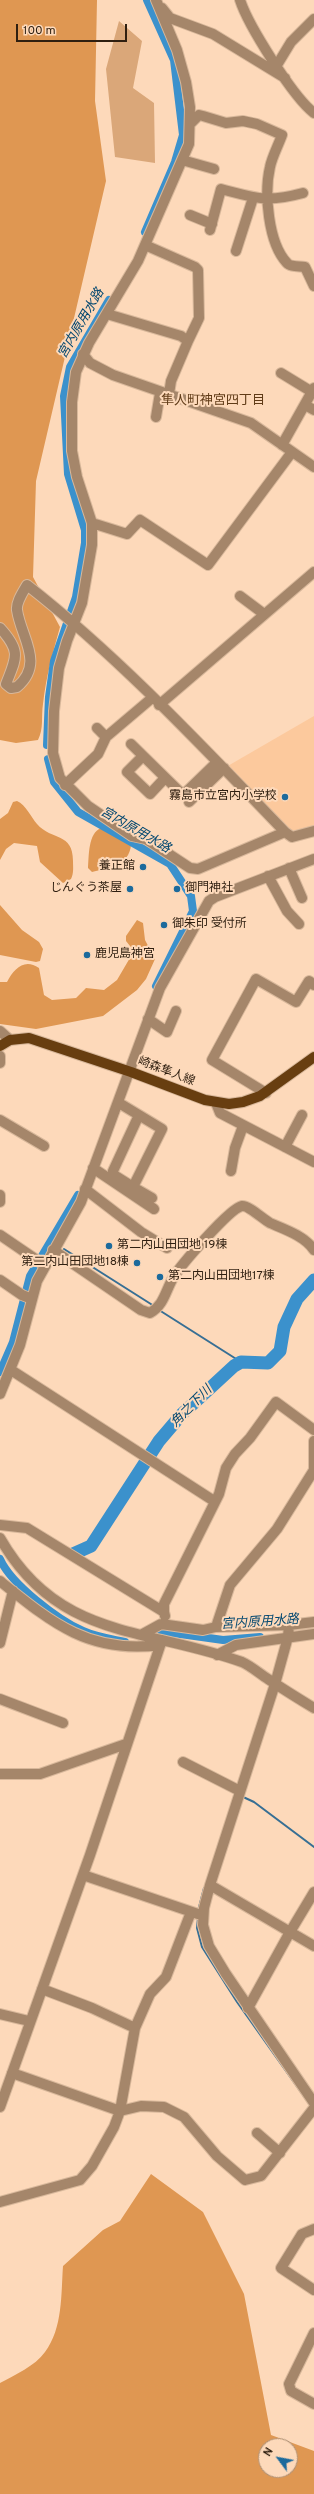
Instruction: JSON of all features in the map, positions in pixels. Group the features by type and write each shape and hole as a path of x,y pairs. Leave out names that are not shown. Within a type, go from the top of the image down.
{"main road":[{"name":"崎森隼人線","path":"0,1046 10,1040 29,1038 131,1072 216,1103 243,1102 266,1093 314,1057"}],"street":[{"path":"156,0 170,18 213,34 285,78"},
{"path":"156,0 177,50 186,82 190,124 188,144 145,245 83,354 76,372 73,390 72,446 76,477 92,523 92,545 86,582 62,655 54,711 54,759 57,773 65,785 88,806 132,836 146,839 190,868 198,869 285,832"},
{"path":"240,0 285,78 299,99 314,113"},
{"path":"277,65 290,42 314,19"},
{"path":"190,124 199,115 226,123 243,121 257,124 282,136 270,166 266,209 276,242 286,262 290,265 305,267 314,286"},
{"path":"182,160 214,169"},
{"path":"190,215 211,227 220,189 253,198 267,200 281,200 303,193"},
{"path":"236,251 253,198"},
{"path":"145,245 195,267 198,270 199,318 156,417"},
{"path":"106,314 181,336 188,341"},
{"path":"83,354 88,362 96,367 165,394 251,423 314,467"},
{"path":"280,374 313,390 309,408 282,445"},
{"path":"92,523 127,534 140,520 208,564 292,452"},
{"path":"65,785 98,754 106,737 156,701 314,572"},
{"path":"0,628 12,646 16,661 6,684 11,688 17,687 26,676 30,660 29,644 17,610 18,601 27,585 74,622 156,701 285,832 292,837 314,831"},
{"path":"240,596 264,614"},
{"path":"97,728 106,737"},
{"path":"131,744 183,795 220,765"},
{"path":"143,756 128,772 150,794 165,778"},
{"path":"189,802 220,765"},
{"path":"0,1394 20,1344 28,1297 40,1263 54,1250 82,1202 85,1189 131,1072 148,1019 160,988 209,902 215,897 314,859"},
{"path":"289,868 302,898"},
{"path":"268,876 287,911 300,924"},
{"path":"266,1093 212,1060 256,979 296,1002 308,981 314,985"},
{"path":"148,1019 167,1032 176,1011"},
{"path":"0,1031 10,1040"},
{"path":"0,1056 0,1063"},
{"path":"119,1103 162,1129 133,1187"},
{"path":"216,1103 220,1113 314,1162"},
{"path":"139,1115 113,1171 114,1175 152,1198"},
{"path":"285,1147 302,1115"},
{"path":"0,1120 44,1146"},
{"path":"231,1171 235,1148 243,1126"},
{"path":"93,1168 154,1209"},
{"path":"85,1189 111,1207 141,1232 167,1248"},
{"path":"0,1195 0,1202"},
{"path":"54,1250 141,1310 150,1313 157,1309 173,1279 186,1259 202,1245 231,1211 241,1206 248,1207 259,1217 292,1233 314,1250"},
{"path":"0,1235 40,1263"},
{"path":"0,1280 28,1297"},
{"path":"10,1370 148,1457 214,1501"},
{"path":"167,1625 164,1604 191,1553 214,1501 219,1494 226,1468 235,1454 250,1438 276,1402 314,1430"},
{"path":"216,1627 230,1585 277,1528 314,1469 314,1441"},
{"path":"0,1525 27,1528 164,1612"},
{"path":"0,1538 23,1571 55,1602 78,1615 110,1628 244,1663 314,1708"},
{"path":"0,1582 67,1631 88,1639 117,1646 142,1647 161,1642"},
{"path":"0,1643 13,1591"},
{"path":"141,1635 161,1624 203,1630 216,1627 289,1625 314,1622"},
{"path":"289,1625 283,1638 275,1684 237,1792 210,1884 203,1916 209,1946 248,2008 314,2103"},
{"path":"217,1655 236,1645 314,1634"},
{"path":"0,2107 29,2021 83,1875 161,1642"},
{"path":"0,1699 63,1723"},
{"path":"0,1774 40,1774 126,1744"},
{"path":"183,1762 237,1792"},
{"path":"83,1875 150,1896 203,1916"},
{"path":"210,1884 314,1946"},
{"path":"248,2008 314,1892"},
{"path":"0,2202 80,2180 103,2147 120,2111 135,2028 150,1994 166,1977 191,1912"},
{"path":"42,1989 92,2008 135,2028"},
{"path":"0,2014 29,2021"},
{"path":"12,2073 120,2111 141,2106 164,2107 184,2117 217,2156 245,2180 261,2176 312,2111"},
{"path":"257,2133 280,2153"},
{"path":"314,2229 302,2234 281,2268 314,2290"},
{"path":"314,2333 288,2384 291,2392 314,2404"}],"shaded area":[{"path":"0,0 97,0 95,101 106,181 36,481 33,577 60,627 46,684 40,736 38,740 16,743 0,740"},
{"path":"119,21 142,41 133,88 154,103 155,163 115,157 106,69"},
{"name":"霧島市立宮内小学校","path":"314,716 314,827 291,831 226,767"},
{"path":"17,801 23,805 37,824 49,833 66,841 69,845 72,852 73,861 73,872 71,879 63,883 40,862 37,846 14,843 6,849 0,860 0,819 8,813 13,802"},
{"path":"101,828 131,845 126,858 122,862 111,867 92,872 88,868 91,840"},
{"path":"0,905 22,930 39,942 43,949 40,961 36,962 0,955"},
{"path":"137,920 143,923 145,940 155,959 146,979 137,990 103,1016 36,1029 0,1024 0,982 7,982 16,969 20,966 29,964 39,968 44,995 52,1000 76,998 86,988 104,990 117,980 134,951 126,941 126,936"},
{"path":"151,2174 203,2212 244,2294 271,2435 279,2438 258,2438 258,2478 298,2478 298,2445 314,2451 314,2494 0,2494 0,2383 36,2362 45,2352 51,2343 58,2322 63,2266 103,2230 120,2221"}],"waterway":[{"name":"宮内原用水路","path":"145,232 175,162 183,135 174,60 147,0"},
{"name":"宮内原用水路","path":"47,745 49,697 54,661 76,597 85,543 85,530 68,474 64,396 70,367 109,300"},
{"name":"宮内原用水路","path":"48,759 54,782 78,812 170,864 191,896 193,911 156,986"},
{"name":"宮内原用水路","path":"0,1372 13,1342 30,1276 78,1195"},
{"path":"64,1249 154,1306"},
{"name":"角之下川","path":"73,1554 91,1546 159,1441 182,1414 234,1366 241,1362 268,1363 280,1351 284,1327 297,1299 314,1280"},
{"path":"159,1310 241,1362"},
{"name":"宮内原用水路","path":"0,1559 14,1579 25,1590 61,1619 88,1633 125,1642"},
{"name":"宮内原用水路","path":"159,1631 223,1640 260,1637"},
{"path":"241,1796 254,1802 314,1847"},
{"path":"198,1911 204,1888"},
{"path":"198,1918 197,1928 202,1947 237,2002 308,2102"}],"place":[{"name":"霧島市立宮内小学校","path":"285,797"},
{"name":"養正館","path":"143,867"},
{"name":"じんぐう茶屋","path":"130,889"},
{"name":"御門神社","path":"177,889"},
{"name":"御朱印 受付所","path":"164,925"},
{"name":"鹿児島神宮","path":"87,955"},
{"name":"第二内山田団地 19棟","path":"109,1246"},
{"name":"第二内山田団地18棟","path":"137,1263"},
{"name":"第二内山田団地17棟","path":"160,1277"}],"district":[{"name":"隼人町神宮四丁目","path":"213,401"}]}
